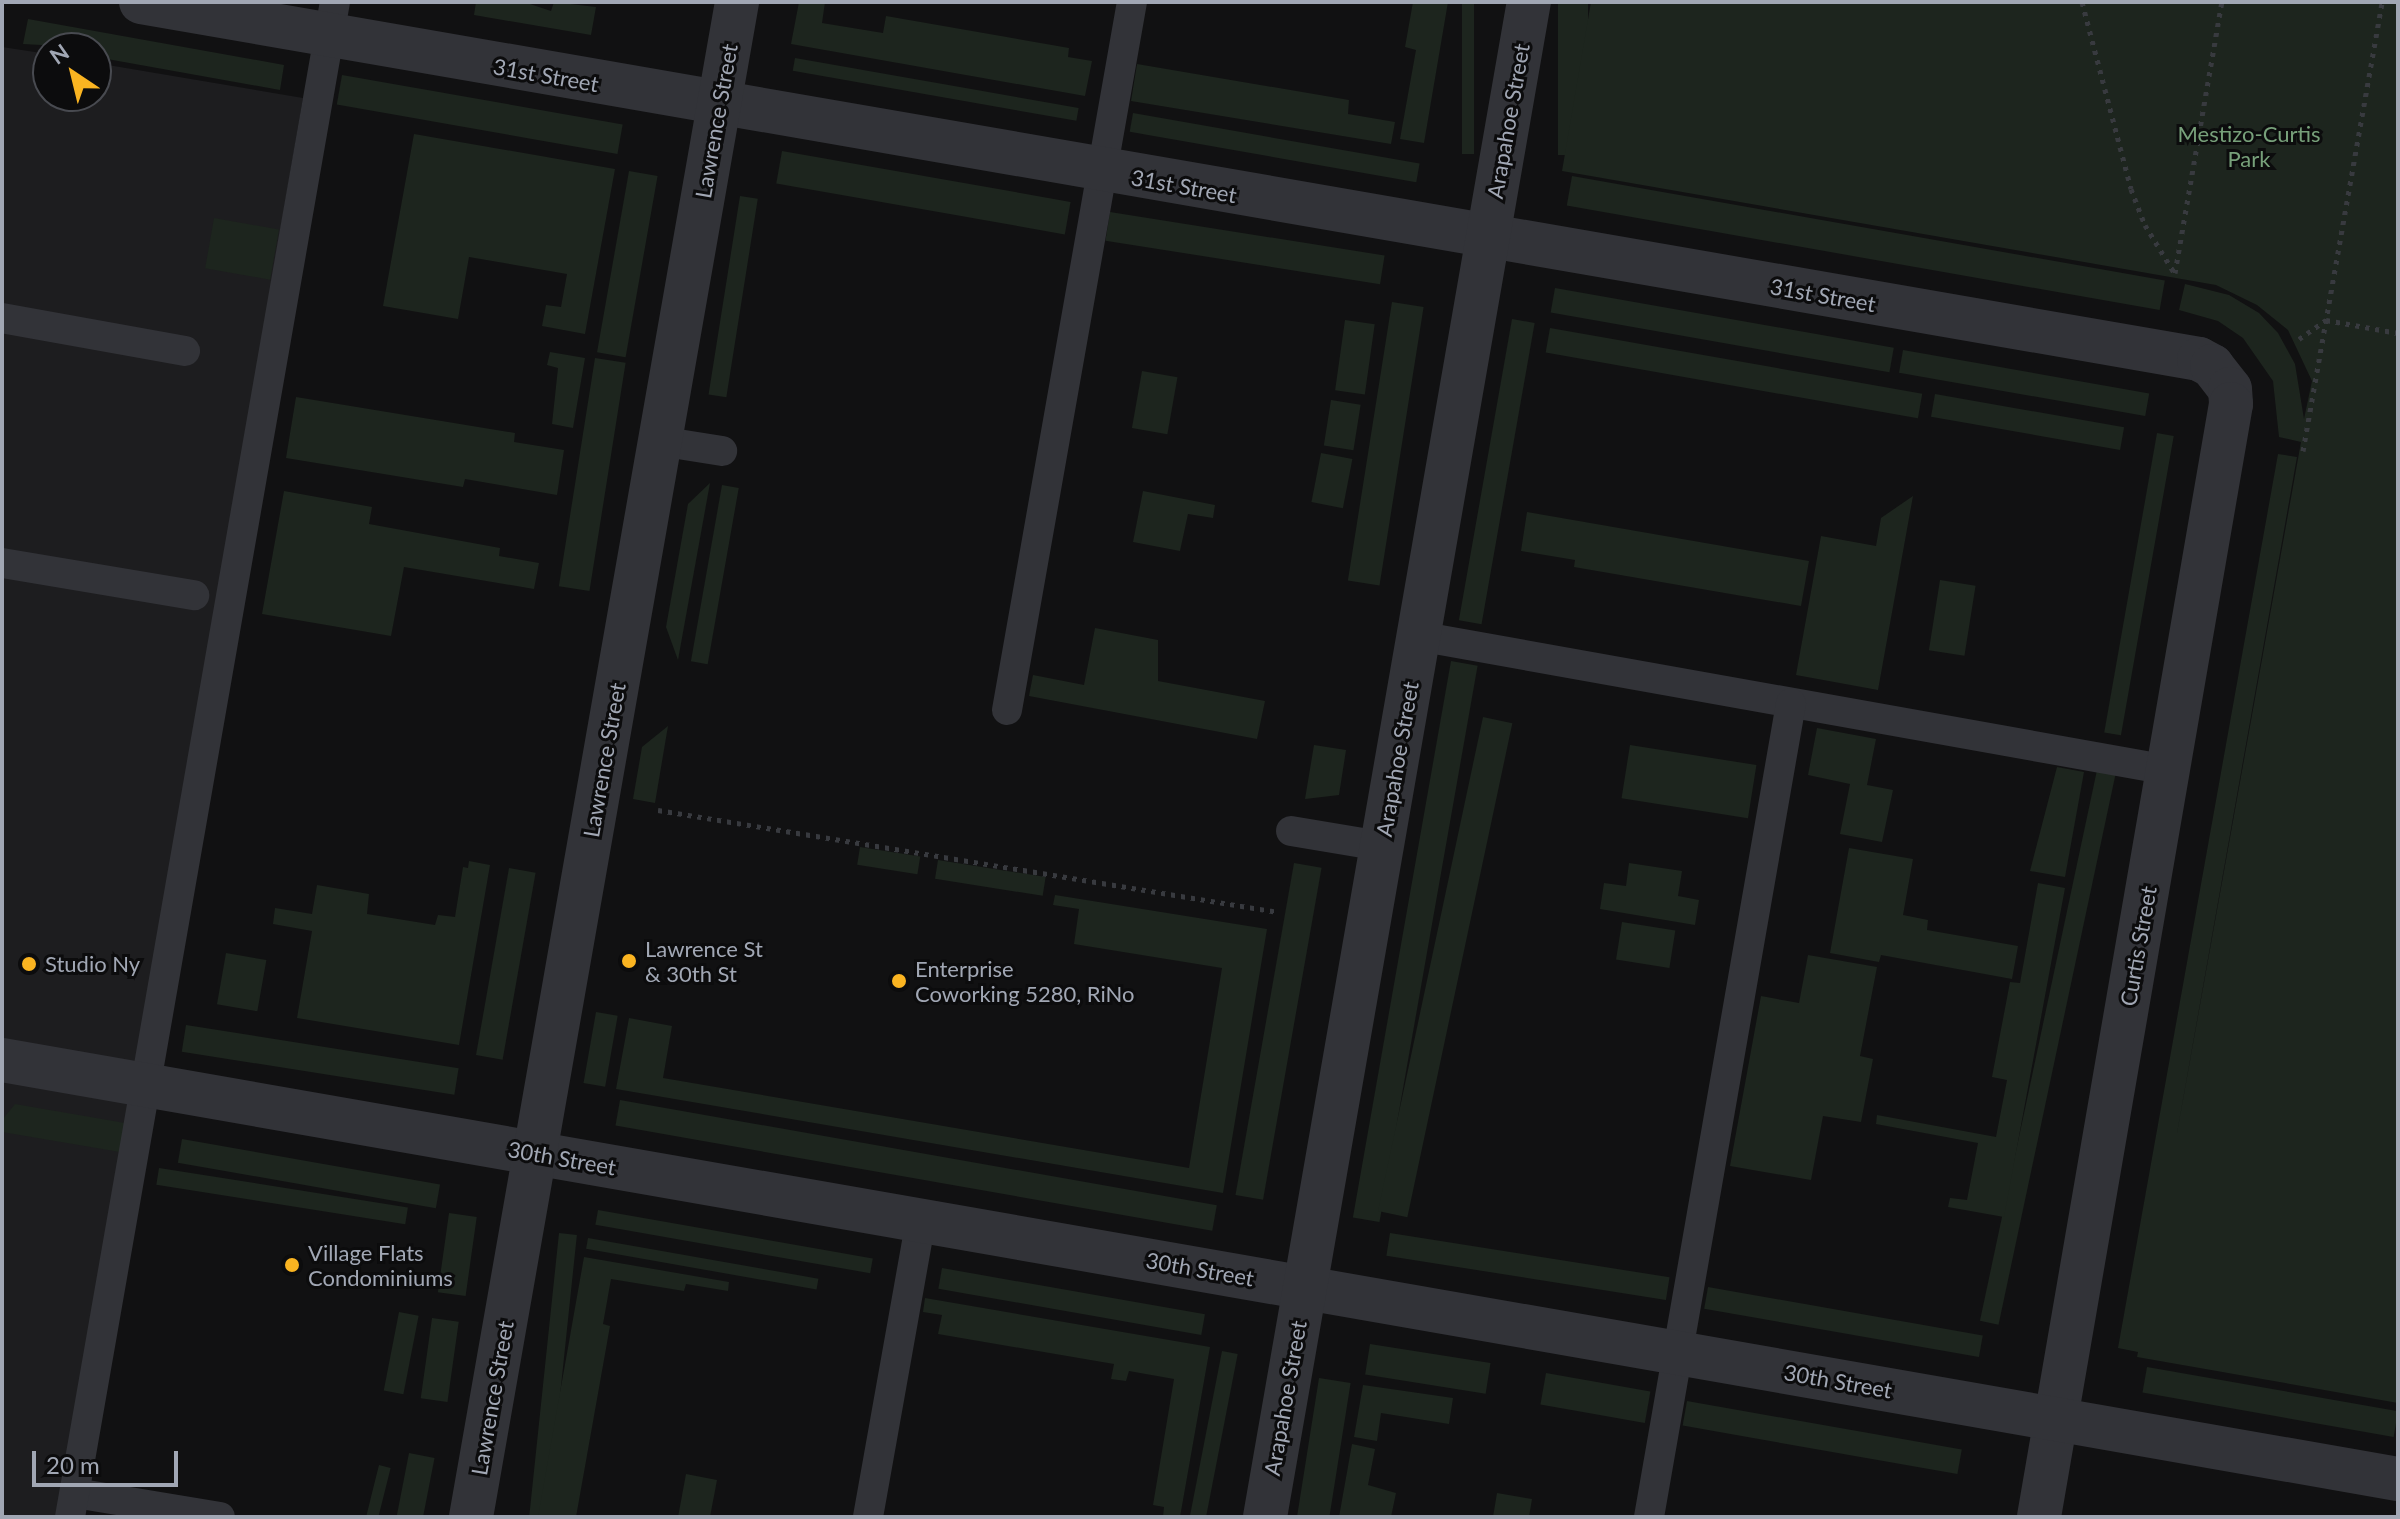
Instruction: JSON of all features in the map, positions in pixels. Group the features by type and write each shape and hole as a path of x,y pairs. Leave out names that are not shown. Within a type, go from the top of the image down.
{"street":[{"name":"31st Street","path":"141,2 332,19 718,106 2199,359 2223,376"},
{"name":"Lawrence Street","path":"471,1517 737,2"},
{"name":"Arapahoe Street","path":"1265,1517 1529,2"},
{"name":"Curtis Street","path":"2039,1517 2231,404 2223,376"},
{"name":"30th Street","path":"2,1060 2398,1479"}],"lane":[{"path":"1007,710 1132,2"},
{"path":"220,1517 72,1505 332,19"},
{"path":"2,318 185,351"},
{"path":"659,441 722,451"},
{"path":"2,563 194,595"},
{"path":"1418,636 2168,770"},
{"path":"1649,1517 1791,703"},
{"path":"1291,831 1381,846"},
{"path":"868,1517 921,1220"}],"path":[{"path":"2082,2 2131,189 2145,225 2175,274 2222,2"},
{"path":"2303,451 2382,2"},
{"path":"2299,339 2326,320 2398,333"},
{"path":"658,810 1278,912"}],"shaded area":[{"path":"2,47 32,52 32,112 112,112 112,66 303,98 60,1517 2,1517"}],"green space":[{"path":"476,2 524,2 551,11 554,2 596,7 591,35 474,15"},
{"path":"799,2 825,2 822,23 883,33 886,16 1069,48 1068,57 1092,61 1085,96 791,44"},
{"path":"1413,2 1448,2 1424,143 1400,139 1416,50 1405,47"},
{"path":"1462,2 1474,2 1474,154 1462,154"},
{"path":"1558,2 1588,2 1588,155 1558,155"},
{"name":"Mestizo-Curtis Park","path":"1591,2 2398,2 2398,1403 2137,1357 2138,1352 2118,1348 2278,454 2297,457 2174,1150 2301,442 2279,437 2273,381 2243,338 2218,321 2179,310 2185,284 2229,295 2259,313 2278,333 2295,364 2304,419 2312,381 2288,330 2257,305 2216,285 1562,171"},
{"path":"28,19 100,32 32,32 32,44 23,44"},
{"path":"112,34 284,65 280,90 112,60"},
{"path":"795,58 1079,108 1076,121 793,71"},
{"path":"1137,64 1349,100 1348,114 1395,122 1391,144 1131,101"},
{"path":"342,75 623,124 617,154 337,105"},
{"path":"1133,113 1420,164 1416,182 1130,132"},
{"path":"414,134 615,169 585,334 542,326 546,305 561,307 567,274 469,257 458,319 383,306"},
{"path":"782,151 1071,202 1065,234 776,183"},
{"path":"629,171 658,176 626,357 597,352"},
{"path":"1572,176 2165,281 2160,310 1567,206"},
{"path":"740,196 758,199 726,397 709,395"},
{"path":"1110,212 1385,255 1380,284 1105,241"},
{"path":"214,218 279,229 270,280 205,268"},
{"path":"1555,288 1894,348 1889,372 1551,313"},
{"path":"1392,302 1424,307 1379,586 1348,581"},
{"path":"1512,319 1535,323 1482,624 1459,620"},
{"path":"1345,320 1375,324 1365,394 1335,390"},
{"path":"1550,328 1922,394 1918,418 1546,353"},
{"path":"1903,350 2149,393 2145,416 1899,373"},
{"path":"550,352 585,358 573,428 552,424 558,368 547,365"},
{"path":"595,358 626,363 589,591 559,586"},
{"path":"1142,371 1177,377 1167,434 1132,428"},
{"path":"1935,394 2124,427 2120,450 1931,417"},
{"path":"296,397 515,433 514,442 564,450 557,495 465,479 463,487 286,458"},
{"path":"1331,400 1361,405 1353,450 1324,445"},
{"path":"2157,433 2174,436 2121,735 2104,732"},
{"path":"1321,453 1352,459 1343,508 1311,502"},
{"path":"710,483 678,660 666,627 688,504"},
{"path":"722,485 739,488 708,664 691,661"},
{"path":"284,491 372,507 369,524 500,548 499,556 539,563 534,589 404,567 391,636 262,614"},
{"path":"1143,491 1215,505 1213,518 1188,514 1180,551 1133,542"},
{"path":"1913,496 1878,690 1796,675 1821,536 1876,546 1881,518"},
{"path":"1527,512 1809,561 1801,606 1574,567 1575,560 1521,551"},
{"path":"1940,580 1976,586 1964,656 1929,650"},
{"path":"1095,628 1158,640 1158,681 1265,701 1257,739 1029,696 1033,675 1084,685"},
{"path":"1451,661 1478,666 1379,1222 1353,1217"},
{"path":"1483,717 1512,723 1407,1217 1378,1211"},
{"path":"668,726 655,803 633,799 642,747"},
{"path":"1817,728 1876,739 1867,785 1893,790 1882,842 1840,834 1850,784 1808,775"},
{"path":"1314,745 1346,750 1339,795 1305,799"},
{"path":"1630,745 1756,765 1748,818 1622,798"},
{"path":"2057,767 2084,772 2065,877 2030,871"},
{"path":"2097,770 2116,774 1999,1325 1980,1321"},
{"path":"860,847 920,857 917,874 857,865"},
{"path":"1849,848 1913,859 1903,915 1928,920 1927,930 2018,946 2012,979 1881,955 1879,962 1830,953"},
{"path":"938,860 1046,877 1043,896 935,879"},
{"path":"469,861 490,865 459,1045 297,1018 312,931 273,924 275,908 312,914 317,885 369,894 367,914 435,925 438,915 455,917 463,867 468,868"},
{"path":"1294,863 1322,868 1263,1200 1235,1195"},
{"path":"1629,863 1682,871 1678,896 1699,900 1695,925 1600,909 1604,883 1626,886"},
{"path":"509,868 536,873 503,1060 476,1055"},
{"path":"2038,883 2065,888 2004,1217 1948,1207 1950,1198 1967,1200 1978,1143 1876,1124 1877,1115 1996,1137 2007,1080 1992,1077 2010,982 2020,983"},
{"path":"1055,895 1267,929 1223,1193 616,1089 629,1018 672,1026 663,1078 1189,1168 1222,968 1074,944 1079,909 1053,905"},
{"path":"1622,922 1675,930 1669,968 1616,960"},
{"path":"226,953 266,960 257,1011 217,1004"},
{"path":"1808,955 1877,967 1860,1056 1873,1059 1861,1122 1823,1116 1811,1180 1730,1166 1761,996 1799,1003"},
{"path":"596,1012 618,1016 605,1087 583,1083"},
{"path":"186,1025 459,1068 454,1095 182,1052"},
{"path":"620,1100 1217,1205 1212,1231 615,1126"},
{"path":"15,1104 125,1123 120,1152 2,1132 2,1120"},
{"path":"182,1139 440,1184 436,1208 178,1163"},
{"path":"159,1168 408,1207 405,1224 156,1185"},
{"path":"598,1210 873,1258 870,1273 595,1225"},
{"path":"449,1213 477,1217 466,1296 438,1292"},
{"path":"559,1233 577,1235 547,1517 529,1517"},
{"path":"1390,1233 1670,1277 1666,1300 1386,1256"},
{"path":"588,1238 818,1279 817,1289 586,1249"},
{"path":"584,1257 729,1282 728,1291 686,1284 684,1291 611,1279 603,1324 610,1326 576,1517 538,1517"},
{"path":"942,1268 1205,1314 1201,1335 938,1289"},
{"path":"1708,1287 1983,1335 1979,1357 1704,1309"},
{"path":"925,1298 1210,1347 1180,1517 1163,1517 1164,1507 1153,1505 1174,1379 1129,1371 1126,1381 1111,1379 1114,1364 938,1334 942,1315 923,1312"},
{"path":"399,1312 419,1316 403,1394 384,1391"},
{"path":"432,1318 459,1322 447,1402 421,1398"},
{"path":"1370,1344 1490,1363 1486,1394 1365,1375"},
{"path":"1222,1351 1238,1354 1206,1517 1190,1517"},
{"path":"2147,1367 2398,1411 2394,1437 2142,1393"},
{"path":"1546,1373 1650,1391 1645,1423 1540,1405"},
{"path":"1319,1378 1351,1383 1329,1517 1297,1517"},
{"path":"1363,1385 1453,1398 1449,1424 1381,1413 1377,1441 1354,1437"},
{"path":"1687,1401 1962,1449 1957,1474 1683,1426"},
{"path":"1352,1444 1375,1449 1368,1485 1396,1493 1391,1517 1339,1517"},
{"path":"409,1453 435,1458 423,1517 397,1517"},
{"path":"379,1465 391,1468 378,1517 366,1516"},
{"path":"686,1474 717,1480 710,1517 678,1517"},
{"path":"1497,1493 1532,1499 1529,1517 1493,1517"}],"place":[{"name":"Lawrence St & 30th St","path":"629,961"},
{"name":"Studio Ny","path":"29,964"},
{"name":"Enterprise Coworking 5280, RiNo","path":"899,981"},
{"name":"Village Flats Condominiums","path":"292,1265"}]}
